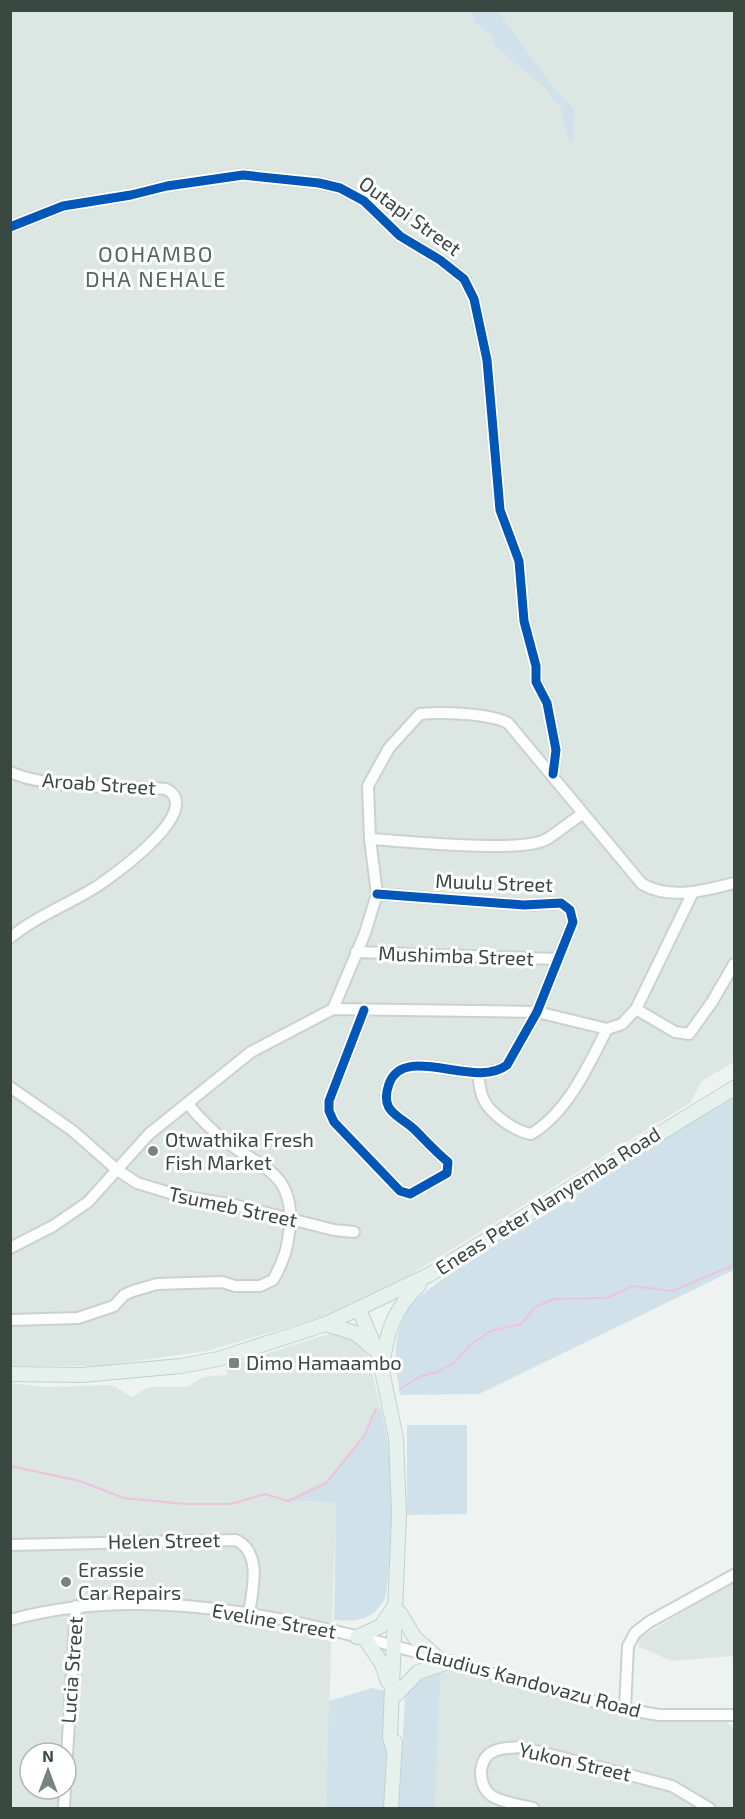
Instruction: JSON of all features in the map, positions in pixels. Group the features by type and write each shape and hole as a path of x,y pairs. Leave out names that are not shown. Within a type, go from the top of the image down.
{"main road":[{"name":"Eneas Peter Nanyemba Road","path":"10,1374 82,1376 181,1366 218,1359 326,1324 429,1275 735,1088"},
{"path":"381,1362 396,1312 429,1275"},
{"path":"359,1310 381,1362 396,1438 398,1539 396,1647 390,1737 393,1748 391,1809"},
{"path":"326,1324 355,1333 381,1362"},
{"path":"394,1693 382,1664 361,1638 381,1626 397,1609"},
{"path":"394,1693 418,1672 443,1660 415,1638 397,1609"}],"street":[{"name":"Outapi Street","path":"10,227 56,208 166,186 243,176 319,183 358,197 400,236 440,260 464,279 474,299 480,336 487,360 500,510 519,561 524,621 536,666 536,682 547,703 556,750 553,774"},
{"path":"333,1009 377,894 370,839 368,786 372,774 389,748 420,714 441,713 504,720 553,774 583,814 642,884 650,888 692,894 735,883"},
{"name":"Aroab Street","path":"10,771 25,777 83,784 166,789 172,792 176,800 175,813 169,825 143,849 102,883 10,938"},
{"path":"370,839 479,845 536,843 546,840 583,814"},
{"name":"Muulu Street","path":"377,894 524,905 561,903 570,910 573,922 556,959 537,1012 507,1065 501,1070 478,1074"},
{"path":"10,1248 53,1226 88,1202 149,1134 251,1052 333,1009 537,1012 607,1029 622,1024 636,1009 692,894"},
{"name":"Mushimba Street","path":"356,952 556,959"},
{"path":"636,1009 675,1032 689,1034 735,964"},
{"path":"364,1010 329,1101 329,1111 334,1122 400,1191 410,1194 429,1186 447,1173 448,1162 389,1108 386,1095 391,1080 399,1070 427,1065 478,1074 483,1098 491,1110 516,1129 531,1134 539,1129 562,1105 589,1065 607,1029"},
{"name":"Tsumeb Street","path":"10,1087 73,1131 116,1169 137,1184 162,1192 290,1217 334,1230 354,1232"},
{"path":"10,1320 78,1318 114,1306 124,1295 133,1291 158,1284 222,1282 235,1286 265,1284 273,1280 284,1262 288,1248 289,1195 272,1172 229,1144 204,1124 188,1104"},
{"name":"Helen Street","path":"10,1545 236,1540 248,1549 253,1562 249,1614"},
{"path":"625,1709 628,1647 635,1633 649,1622 735,1575"},
{"name":"Eveline Street","path":"10,1620 76,1606 184,1607 249,1614 396,1647"},
{"name":"Lucia Street","path":"68,1741 76,1606"},
{"name":"Claudius Kandovazu Road","path":"396,1647 625,1709 659,1715 735,1715"},
{"name":"Yukon Street","path":"533,1809 491,1796 482,1785 481,1772 488,1755 501,1748 521,1747 672,1786 709,1809"}],"shaded area":[{"path":"10,11 472,11 475,21 491,35 495,46 544,88 561,109 568,140 574,141 575,107 553,87 498,11 734,11 734,1062 702,1081 690,1103 408,1276 319,1318 207,1351 99,1366 11,1366"},
{"path":"472,11 498,11 553,87 575,108 574,141 568,140 561,109 544,88 495,46 491,35 474,21"},
{"path":"734,1096 734,1270 479,1394 400,1395 396,1342 407,1311 416,1300 474,1258"},
{"path":"332,1333 352,1337 367,1352 380,1406 364,1436 326,1483 289,1501 336,1502 326,1808 11,1808 11,1383 45,1387 112,1385 132,1397 148,1387 187,1387 203,1377 227,1375 226,1366"},
{"path":"380,1406 389,1452 392,1500 386,1596 377,1610 365,1618 334,1620 336,1502 288,1501 326,1483 364,1436"},
{"path":"407,1425 467,1425 467,1514 407,1515"},
{"path":"734,1581 734,1656 672,1661 639,1647 639,1638"},
{"path":"441,1668 453,1668 620,1714 658,1721 726,1721 734,1729 734,1808 435,1808"},
{"path":"441,1668 435,1808 399,1808 405,1697 416,1679"},
{"path":"372,1688 391,1692 391,1808 326,1808 329,1701"}],"waterway":[{"path":"400,1389 421,1376 438,1372 455,1362 471,1344 491,1331 521,1324 535,1307 554,1299 607,1298 632,1286 672,1291 734,1265"},
{"path":"10,1466 80,1481 124,1498 185,1504 231,1504 265,1494 288,1501 326,1483 364,1436 376,1409"}],"cycle path":[{"path":"10,227 63,206 131,195 167,186 243,175 319,183 340,188 364,201 400,236 440,260 464,279 474,299 487,360 500,510 519,561 524,621 536,666 536,682 547,703 556,750 553,774"},
{"path":"364,1010 329,1101 329,1111 334,1122 400,1191 410,1194 447,1173 448,1162 415,1130 392,1112 387,1101 389,1084 397,1072 409,1067 424,1066 477,1073 493,1071 507,1065 537,1012 573,922 570,910 561,903 524,905 377,894"}],"place":[{"name":"Otwathika Fresh Fish Market","path":"153,1151"},
{"name":"Dimo Hamaambo","path":"234,1363"},
{"name":"Erassie Car Repairs","path":"66,1582"}],"district":[{"name":"OOHAMBO DHA NEHALE","path":"156,266"}]}
